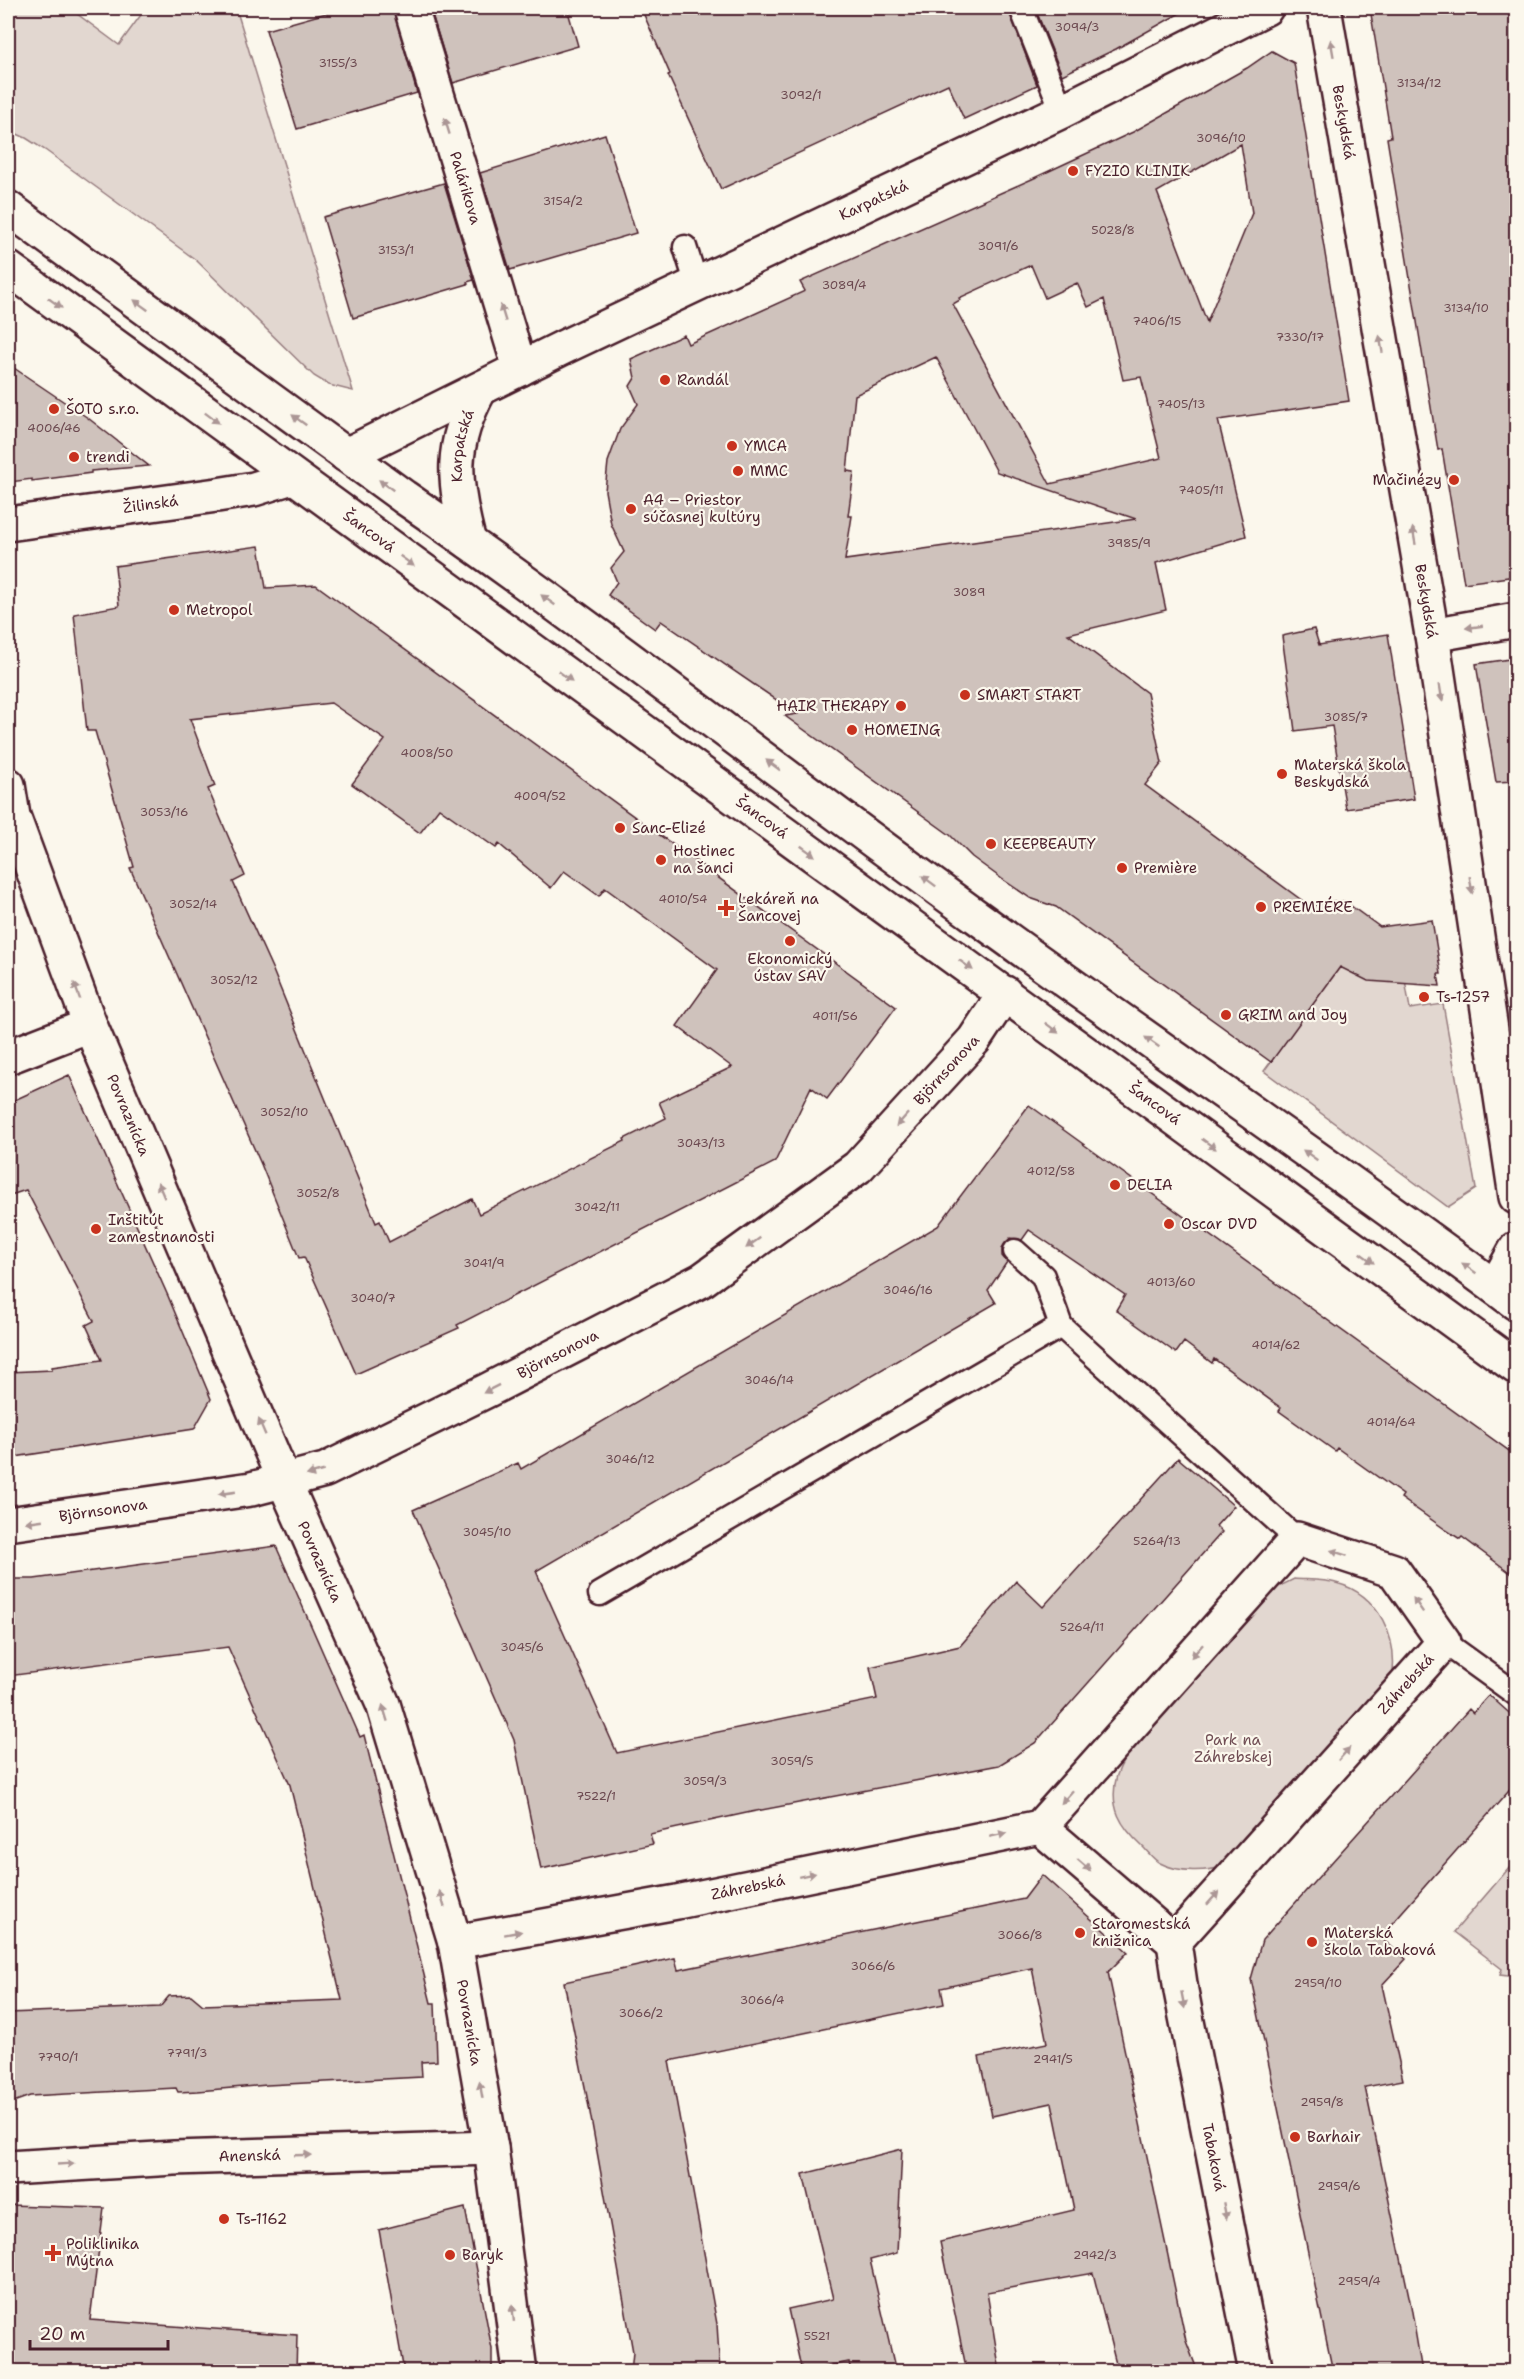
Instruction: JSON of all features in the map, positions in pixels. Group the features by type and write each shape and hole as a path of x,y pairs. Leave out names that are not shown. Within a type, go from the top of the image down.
{"street":[{"name":"Palárikova","path":"411,8 520,369"},
{"name":"Karpatská","path":"292,477 346,455 520,369 1062,111 1266,8"},
{"name":"Beskydská","path":"1324,8 1432,635 1516,1197"},
{"path":"8,208 698,709 976,916 1506,1295 1516,1249"},
{"name":"Šancová","path":"8,268 1516,1367"},
{"name":"Karpatská","path":"469,542 458,500 455,471 464,422 480,389"},
{"name":"Žilinská","path":"8,524 254,489 292,477"},
{"path":"1432,635 1516,620"},
{"name":"Povraznícka","path":"8,785 12,816 90,1025 284,1481 383,1704 455,1942 506,2246 520,2372"},
{"name":"Björnsonova","path":"8,1524 251,1490 325,1470 488,1390 702,1280 858,1167 974,1040 1005,993"},
{"path":"8,1057 90,1025"},
{"path":"1174,1942 1040,1827 1297,1539"},
{"name":"Záhrebská","path":"1174,1942 1444,1642 1394,1571 1297,1539"},
{"name":"Záhrebská","path":"455,1942 677,1902 1040,1827"},
{"name":"Tabaková","path":"1174,1942 1181,1991 1256,2372"},
{"name":"Anenská","path":"8,2168 174,2158 491,2148"}],"lane":[{"path":"1021,8 1062,111"},
{"path":"685,247 697,285"},
{"path":"1015,1251 1043,1276 1061,1326 1297,1539"},
{"path":"600,1594 1061,1326"},
{"path":"1444,1642 1516,1694"}],"green space":[{"path":"8,8 69,8 119,45 146,8 236,8 353,391 329,385 314,376 196,260 45,150 8,130"},
{"path":"1340,967 1405,980 1410,1009 1443,1004 1476,1189 1448,1207 1264,1071"},
{"name":"Park na Záhrebskej","path":"1294,1579 1336,1583 1364,1597 1383,1620 1389,1634 1393,1664 1392,1679 1226,1866 1193,1870 1176,1869 1160,1863 1128,1832 1118,1816 1114,1797 1117,1775 1121,1766 1145,1732 1276,1588"},
{"path":"1516,1860 1516,1977 1500,1975 1502,1969 1454,1932"}],"building":[{"path":"344,8 393,8 417,93 297,129 266,30"},
{"path":"430,8 567,8 578,46 453,83"},
{"path":"641,8 1008,8 1037,85 964,119 948,84 721,189 668,75 670,74"},
{"path":"1035,8 1189,8 1116,49 1062,75"},
{"path":"1370,8 1509,8 1516,21 1516,576 1464,583 1442,449 1438,450 1387,138 1391,137"},
{"path":"1272,51 1294,63 1349,401 1218,420 1246,536 1156,563 1166,610 1068,634 1147,693 1162,763 1145,785 1311,907 1327,901 1344,901 1380,927 1432,920 1441,974 1438,974 1440,986 1368,981 1340,967 1271,1062 1056,907 1030,898 1002,879 972,857 950,835 785,716 797,714 661,621 655,629 608,595 617,582 611,568 624,552 611,524 605,491 608,462 620,429 638,404 630,386 635,378 631,359 684,335 688,344 805,291 800,282 1133,132 1247,68","holes":["1241,144 1252,213 1207,322 1157,192","1031,265 1045,298 1077,283 1088,307 1104,299 1123,380 1141,377 1161,458 1050,484 953,304 960,300 959,298","936,357 997,472 1136,519 845,560 852,516 848,516 854,472 847,471 855,395"]},
{"path":"605,134 636,233 510,270 480,173"},
{"path":"444,183 474,280 467,282 468,284 353,318 323,217"},
{"path":"8,364 88,418 149,466 10,482"},
{"path":"259,546 266,588 316,585 896,1007 827,1099 811,1087 775,1162 457,1325 459,1328 356,1374 304,1257 299,1258 261,1164 130,868 134,867 95,731 87,731 74,614 119,606 115,566","holes":["331,703 385,740 352,784 420,833 439,808 496,848 499,844 551,888 564,871 599,896 605,888 717,970 677,1026 732,1067 659,1102 666,1118 624,1139 625,1141 479,1214 472,1199 389,1242 380,1221 376,1223 272,968 233,882 245,876 208,789 215,786 190,719"]},
{"path":"1314,629 1319,645 1388,634 1414,799 1346,809 1332,726 1295,731 1282,636"},
{"path":"1516,658 1516,781 1496,782 1476,664"},
{"path":"69,1075 168,1296 211,1399 194,1429 8,1458 8,1372 52,1370 52,1367 102,1360 86,1325 94,1321 26,1190 8,1196 8,1103"},
{"path":"1029,1105 1516,1456 1516,1577 1462,1537 1460,1539 1401,1498 1403,1495 1337,1448 1335,1451 1279,1411 1281,1408 1214,1359 1212,1363 1184,1342 1176,1353 1116,1310 1125,1295 1029,1230 1022,1240 1010,1238 1002,1248 1002,1256 1007,1262 988,1290 996,1303 536,1571 617,1753 877,1699 870,1667 960,1646 1016,1581 1043,1607 1178,1458 1234,1506 1216,1526 1222,1532 1035,1743 999,1765 751,1812 650,1834 653,1844 541,1869 514,1740 413,1510 518,1463 521,1469 938,1226"},
{"path":"276,1546 360,1737 364,1735 431,2003 435,2003 437,2061 421,2062 422,2077 178,2092 176,2088 30,2096 8,2104 8,2013 160,2007 169,1996 191,1995 203,2005 342,2000 290,1785 228,1647 8,1676 8,1579 34,1579"},
{"path":"1489,1695 1516,1719 1516,1783 1380,1937 1406,1959 1382,1985 1403,2080 1365,2087 1411,2306 1422,2372 1333,2372 1251,1979 1262,1940 1469,1709 1473,1713"},
{"path":"1042,1875 1128,1952 1108,1972 1186,2341 1198,2372 1118,2372 1093,2273 987,2292 1000,2372 967,2372 940,2242 1074,2210 1052,2103 992,2116 979,2057 1047,2043 1032,1968 941,1988 944,2004 669,2061 717,2324 720,2372 631,2372 633,2352 564,1982 675,1958 678,1970 1024,1899"},
{"path":"902,2149 897,2253 870,2260 896,2372 851,2372 849,2362 802,2372 788,2309 833,2299 803,2174"},
{"name":"Poliklinika Mýtna","path":"8,2205 104,2208 90,2320 297,2335 296,2372 8,2372"},
{"path":"465,2208 492,2349 492,2372 404,2372 379,2230"}],"place":[{"name":"FYZIO KLINIK","path":"1073,171"},
{"name":"Randál","path":"665,380"},
{"name":"ŠOTO s.r.o.","path":"54,409"},
{"name":"YMCA","path":"732,446"},
{"name":"trendi","path":"74,457"},
{"name":"MMC","path":"738,471"},
{"name":"Mačinézy","path":"1454,480"},
{"name":"A4 – Priestor súčasnej kultúry","path":"631,509"},
{"name":"Metropol","path":"174,610"},
{"name":"SMART START","path":"965,695"},
{"name":"HAIR THERAPY","path":"901,706"},
{"name":"HOMEING","path":"852,730"},
{"name":"Materská škola Beskydská","path":"1282,774"},
{"name":"Sanc-Elizé","path":"620,828"},
{"name":"KEEPBEAUTY","path":"991,844"},
{"name":"Hostinec na šanci","path":"661,860"},
{"name":"Premiѐre","path":"1122,868"},
{"name":"PREMIÉRE","path":"1261,907"},
{"name":"Lekáreň na Šancovej","path":"726,908"},
{"name":"Ekonomický ústav SAV","path":"790,941"},
{"name":"Ts-1257","path":"1424,997"},
{"name":"GRIM and Joy","path":"1226,1015"},
{"name":"DELIA","path":"1115,1185"},
{"name":"Oscar DVD","path":"1169,1224"},
{"name":"Inštitút zamestnanosti","path":"96,1229"},
{"name":"Staromestská knižnica","path":"1080,1933"},
{"name":"Materská škola Tabaková","path":"1312,1942"},
{"name":"Barhair","path":"1295,2137"},
{"name":"Ts-1162","path":"224,2219"},
{"name":"Poliklinika Mýtna","path":"53,2253"},
{"name":"Baryk","path":"450,2255"}]}
